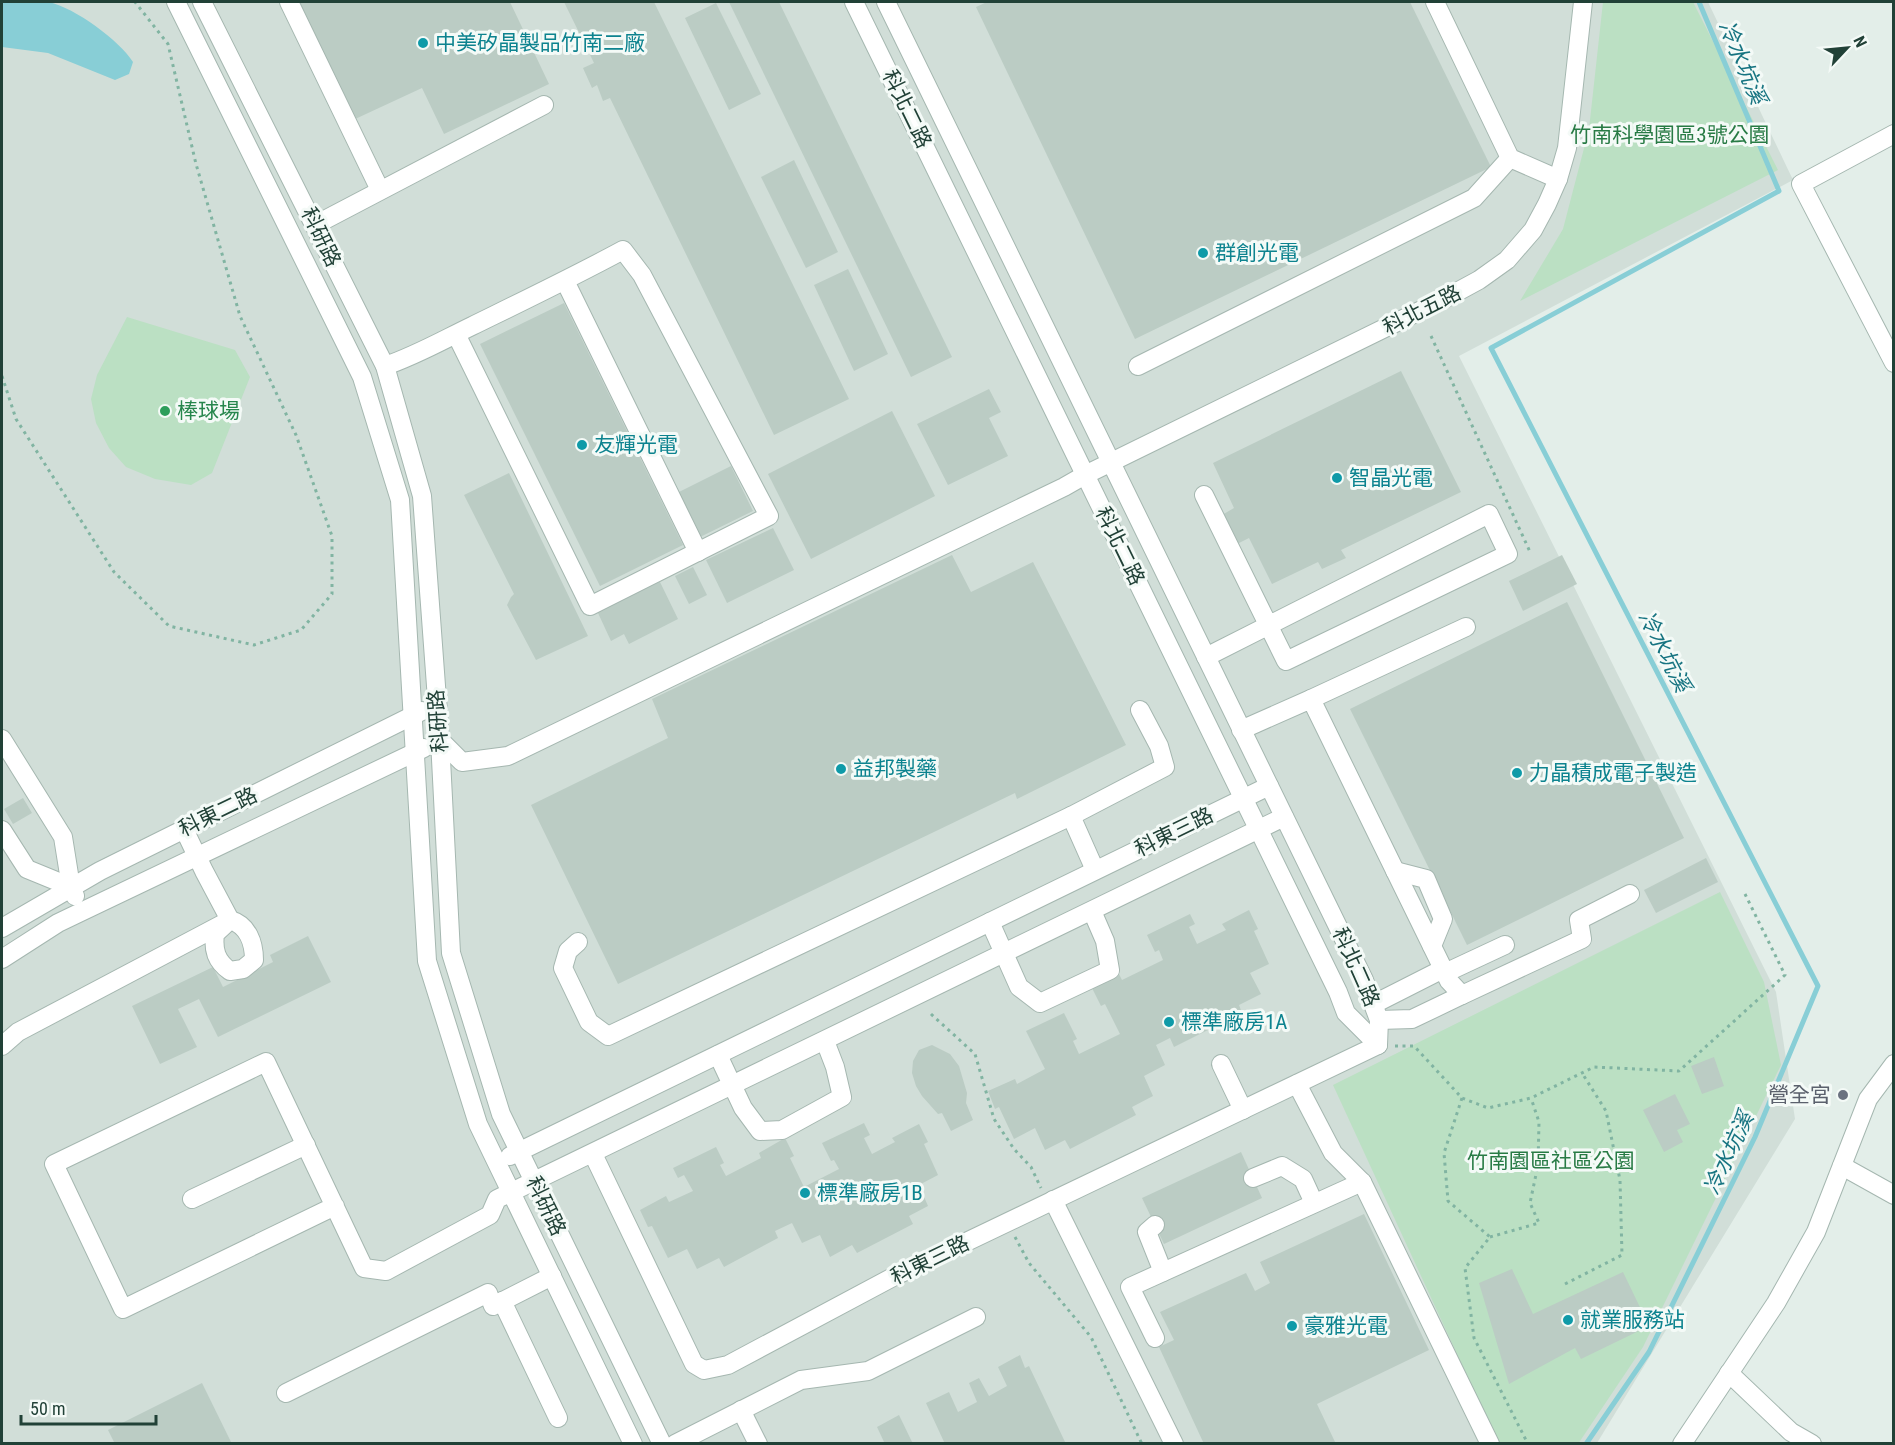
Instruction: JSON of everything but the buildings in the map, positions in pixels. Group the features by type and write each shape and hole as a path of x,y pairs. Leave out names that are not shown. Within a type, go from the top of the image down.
{"street":[{"name":"科研路","path":"176,2 362,377 400,500 427,961 478,1124 633,1443"},
{"name":"科研路","path":"202,2 385,366 422,496 440,741 451,953 501,1114 662,1443"},
{"path":"289,2 380,190"},
{"name":"科北二路","path":"854,2 1259,829 1346,1013 1378,1046"},
{"name":"科北二路","path":"886,2 1359,969 1376,1012 1378,1046"},
{"path":"1435,2 1510,158 1558,179"},
{"name":"科北五路","path":"440,741 462,762 508,756 1055,492 1479,280 1507,260 1533,230 1558,179 1567,148 1584,2"},
{"path":"315,225 544,105"},
{"path":"1893,134 1801,184 1893,363"},
{"path":"1138,366 1474,198 1510,158"},
{"path":"385,366 405,359 623,250 642,275 769,516 590,606 456,334"},
{"path":"565,281 698,552"},
{"path":"1204,495 1268,626 1286,661 1509,554 1489,514 1268,626 1206,657"},
{"path":"1241,730 1466,627"},
{"path":"1311,699 1449,981 1462,995"},
{"name":"科東二路","path":"2,928 71,888 184,829 437,703"},
{"path":"578,942 568,951 563,968 589,1022 608,1036 1071,816 1165,767 1159,746 1140,710"},
{"path":"2,739 63,837 71,888 82,911"},
{"name":"科東二路","path":"2,959 58,923 82,911 440,741"},
{"name":"科東三路","path":"497,1162 1269,786"},
{"path":"1071,816 1095,870"},
{"name":"科東三路","path":"335,1206 364,1268 386,1271 490,1215 497,1199 1284,817"},
{"path":"2,1046 18,1032 230,920 184,829"},
{"path":"2,830 27,869 71,888"},
{"path":"1376,1012 1412,1019 1582,939 1579,920 1630,894"},
{"path":"990,922 1018,987 1040,1003 1110,970 1105,941 1092,911"},
{"path":"1376,1012 1444,971 1505,945"},
{"path":"717,1055 743,1108 760,1131 782,1130 842,1097 825,1041"},
{"name":"科東三路","path":"593,1154 694,1364 704,1370 728,1365 893,1277 1008,1222 1048,1196 1243,1110 1378,1046"},
{"path":"266,1062 335,1206 123,1309 54,1164 266,1062"},
{"path":"1221,1064 1243,1110"},
{"path":"1682,1443 1776,1303 1816,1232 1868,1099 1893,1064"},
{"path":"1297,1084 1333,1153 1362,1182 1490,1443"},
{"path":"192,1199 306,1145"},
{"path":"1253,1178 1282,1166 1303,1179 1314,1203"},
{"path":"1842,1166 1893,1195"},
{"path":"1155,1338 1130,1287 1362,1182"},
{"path":"1048,1196 1174,1443"},
{"path":"1155,1225 1147,1232 1163,1272"},
{"path":"286,1393 488,1293 493,1306 552,1276"},
{"path":"502,1301 558,1418"},
{"path":"675,1443 801,1380 868,1371 976,1317"},
{"path":"1730,1373 1791,1432 1812,1443"},
{"path":"741,1410 758,1443"}],"path":[{"path":"2,376 15,419 114,572 169,626 254,645 301,630 332,594 332,536 296,435 240,316 196,164 168,44 135,2"},
{"path":"1431,336 1531,554"},
{"path":"1378,1046 1414,1046 1462,1098 1488,1108 1531,1098 1594,1067 1679,1071 1785,975 1745,894"},
{"path":"931,1014 975,1054 994,1119 1014,1149 1031,1167 1048,1196"},
{"path":"1564,1284 1622,1255 1620,1180 1606,1111 1582,1073"},
{"path":"1462,1098 1444,1153 1448,1200 1490,1237"},
{"path":"1528,1443 1474,1338 1465,1268 1490,1237 1539,1223 1530,1203 1538,1165 1539,1122 1531,1098"},
{"path":"1008,1222 1029,1263 1090,1337 1142,1443"}],"shaded area":[{"path":"2,2 1708,2 1793,180 1459,356 1776,992 1795,1119 1597,1443 2,1444"}],"green space":[{"name":"竹南科學園區3號公園","path":"1603,2 1693,2 1778,170 1520,301 1563,229 1589,129"},
{"name":"棒球場","path":"127,317 235,350 250,377 212,473 191,485 155,479 126,467 109,448 96,423 91,399 97,375"},
{"name":"竹南園區社區公園","path":"1720,892 1764,982 1781,1065 1643,1347 1578,1444 1498,1443 1333,1085"}],"water":[{"path":"2,2 49,2 71,11 96,26 118,44 133,62 129,74 115,80 48,53 2,47"}],"waterway":[{"name":"冷水坑溪","path":"1586,1444 1649,1352 1755,1137 1818,986 1491,348 1779,191 1699,2"}],"place":[{"name":"中美矽晶製品竹南二廠","path":"423,43"},
{"name":"群創光電","path":"1203,253"},
{"name":"棒球場","path":"165,411"},
{"name":"友輝光電","path":"582,445"},
{"name":"智晶光電","path":"1337,478"},
{"name":"益邦製藥","path":"841,769"},
{"name":"力晶積成電子製造","path":"1517,773"},
{"name":"標準廠房1A","path":"1169,1022"},
{"name":"營全宮","path":"1843,1095"},
{"name":"標準廠房1B","path":"805,1193"},
{"name":"就業服務站","path":"1568,1320"},
{"name":"豪雅光電","path":"1292,1326"}]}
